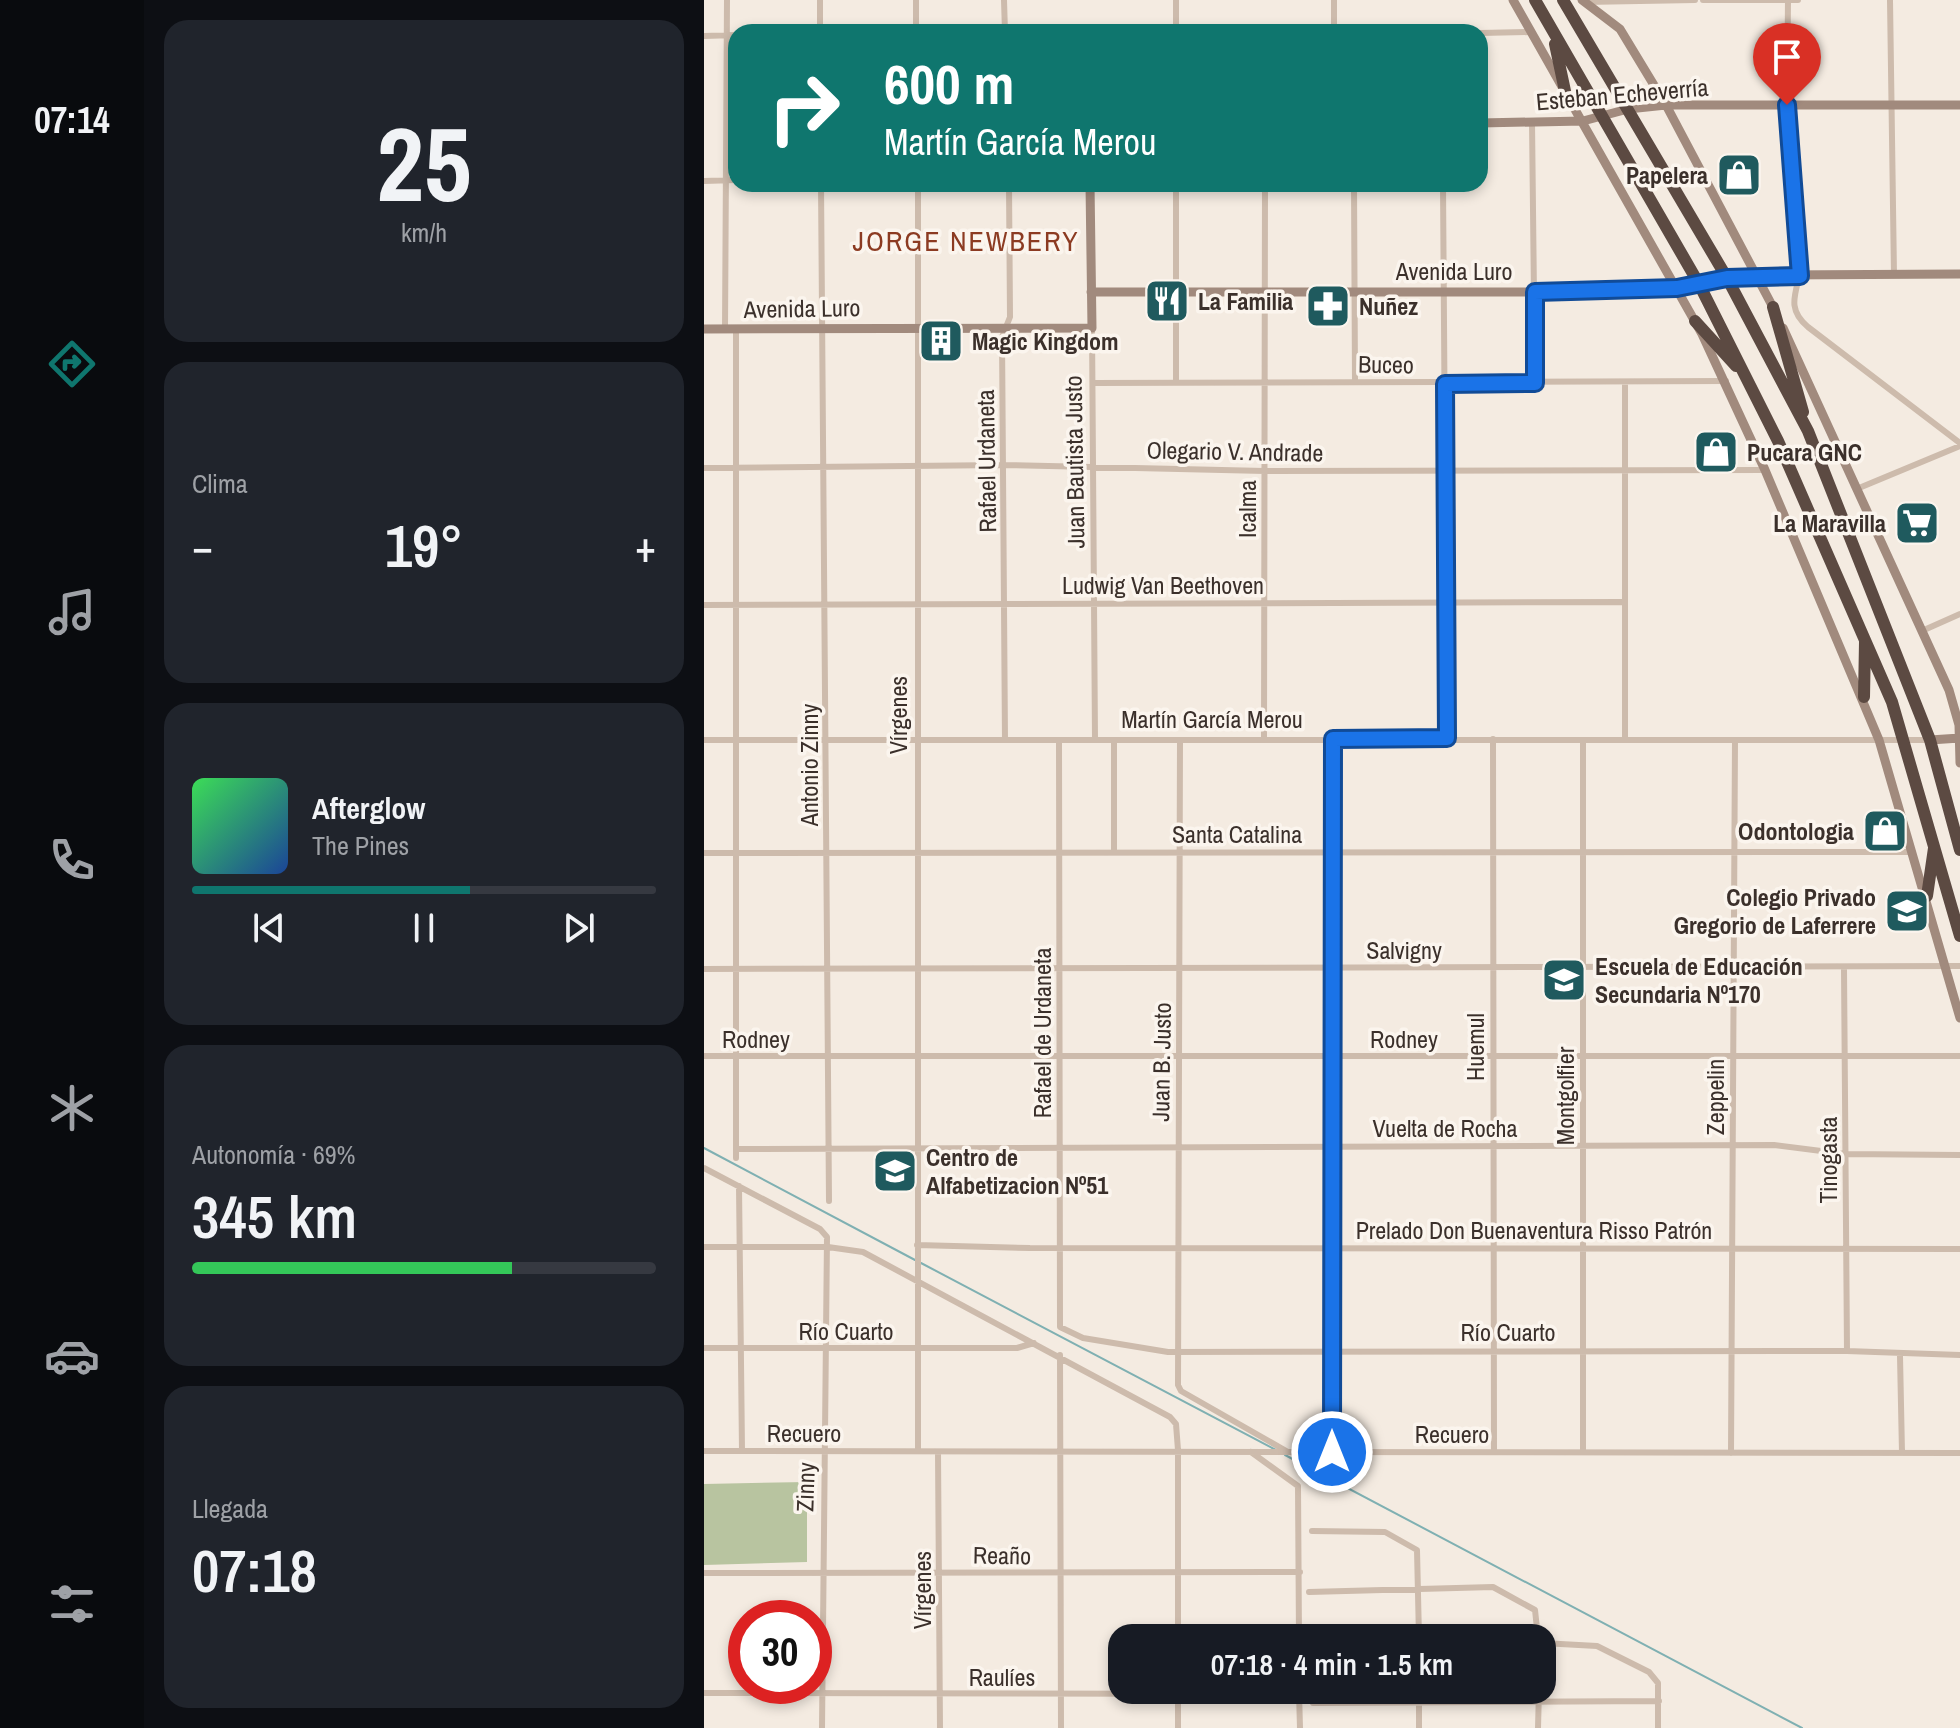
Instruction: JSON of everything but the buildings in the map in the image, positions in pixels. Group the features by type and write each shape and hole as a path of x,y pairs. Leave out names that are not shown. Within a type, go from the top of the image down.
{"highway":[{"path":"1535,0 1699,284 1747,378 1864,635 1906,741 1960,936"},
{"path":"1563,0 1727,278 1808,431"},
{"path":"1579,1 1580,29"},
{"path":"1552,29 1565,91"},
{"path":"1773,307 1808,431 1930,740 1960,850"},
{"path":"1695,321 1747,378"},
{"path":"1864,635 1864,697"},
{"path":"1927,896 1935,845"}],"street":[{"path":"727,0 726,180 737,467 739,968 736,1158"},
{"path":"820,0 820,24"},
{"path":"916,0 916,24"},
{"path":"1004,0 1005,24"},
{"path":"1176,0 1176,24"},
{"path":"1334,0 1334,24"},
{"path":"1513,0 1677,288 1726,381 1864,697 1914,852 1960,1018"},
{"path":"1579,1 1695,0"},
{"path":"1703,0 1798,0"},
{"path":"1890,0 1894,275"},
{"path":"1579,1 1620,29 1666,105 1758,276 1859,488 1949,690 1960,738 1960,763"},
{"path":"1788,1 1787,105 1800,276 1793,300 1799,320 1960,444 1859,488"},
{"path":"1488,33 1532,32"},
{"path":"704,36 727,35"},
{"name":"Esteban Echeverría","path":"1488,123 1583,121 1628,109 1666,105 1960,105"},
{"path":"1532,122 1535,383"},
{"path":"704,181 726,180"},
{"path":"821,192 824,328"},
{"name":"Vírgenes","path":"916,1280 918,192"},
{"name":"Rafael Urdaneta","path":"1005,740 1002,337 1010,317 1009,192"},
{"name":"Juan Bautista Justo","path":"1090,192 1095,739"},
{"path":"1176,192 1176,383"},
{"name":"Icalma","path":"1264,738 1265,192"},
{"path":"1354,192 1355,382"},
{"path":"1443,192 1447,738"},
{"name":"Avenida Luro","path":"1091,292 1535,292 1677,288 1727,278 1758,276 1960,274"},
{"name":"Antonio Zinny","path":"824,328 829,1201"},
{"name":"Avenida Luro","path":"704,329 1092,328"},
{"name":"Buceo","path":"1094,383 1726,381"},
{"path":"1625,382 1622,602 1625,738"},
{"name":"Olegario V. Andrade","path":"704,468 1005,465 1265,471 1765,470"},
{"name":"Ludwig Van Beethoven","path":"704,605 1622,602"},
{"path":"1924,630 1960,614"},
{"name":"Martín García Merou","path":"704,740 1625,738 1906,741 1960,738"},
{"path":"1332,1452 1333,739"},
{"name":"Huemul","path":"1493,739 1494,1452"},
{"name":"Rafael de Urdaneta","path":"1059,740 1060,1327"},
{"path":"1114,740 1114,852"},
{"name":"Juan B. Justo","path":"1180,740 1178,1385 1181,1391 1288,1452"},
{"name":"Montgolfier","path":"1583,740 1583,1451"},
{"name":"Zeppelin","path":"1731,1453 1735,740"},
{"name":"Santa Catalina","path":"704,853 1914,852"},
{"name":"Salvigny","path":"704,969 1583,966 1844,969 1960,966"},
{"name":"Tinogasta","path":"1844,969 1847,1351"},
{"name":"Rodney","path":"704,1056 1960,1056"},
{"name":"Vuelta de Rocha","path":"737,1149 1774,1145 1845,1154 1960,1155"},
{"path":"704,1168 820,1229 827,1237 828,1247"},
{"path":"739,1186 742,1451"},
{"name":"Prelado Don Buenaventura Risso Patrón","path":"917,1245 1060,1248 1960,1249"},
{"path":"704,1247 828,1247 863,1252 1060,1355 1170,1417 1176,1424 1178,1450 1178,1624"},
{"name":"Zinny","path":"822,1600 828,1247"},
{"path":"916,1280 918,1450"},
{"name":"Río Cuarto","path":"1060,1327 1083,1338 1179,1352 1493,1349 1847,1351 1900,1356 1960,1355"},
{"name":"Río Cuarto","path":"704,1348 1017,1348 1034,1343"},
{"path":"1060,1355 1061,1728"},
{"path":"1900,1356 1902,1453"},
{"name":"Recuero","path":"704,1451 1960,1453"},
{"name":"Vírgenes","path":"938,1452 940,1728"},
{"path":"1251,1452 1298,1486 1299,1624"},
{"path":"1312,1531 1385,1532 1419,1554 1419,1624"},
{"name":"Reaño","path":"704,1573 1061,1575 1300,1572"},
{"path":"1309,1592 1493,1587 1538,1615 1538,1624"},
{"path":"1556,1644 1604,1648 1649,1672 1658,1683 1658,1728"},
{"name":"Raulíes","path":"704,1693 728,1693"},
{"name":"Raulíes","path":"832,1694 1108,1694"},
{"path":"1556,1700 1659,1701"},
{"name":"Zinny","path":"822,1704 822,1728"},
{"path":"1178,1704 1178,1728"},
{"path":"1299,1704 1300,1728"},
{"path":"1419,1704 1419,1728"},
{"path":"1538,1728 1539,1704"}],"green space":[{"path":"807,1482 807,1562 704,1565 704,1484"}],"waterway":[{"path":"704,1148 915,1260"},
{"path":"921,1263 1276,1450"},
{"path":"1285,1455 1802,1728"}],"place":[{"name":"Papelera","path":"1739,175"},
{"name":"La Familia","path":"1167,301"},
{"name":"Nuñez","path":"1328,306"},
{"name":"Magic Kingdom","path":"941,341"},
{"name":"Pucara GNC","path":"1716,452"},
{"name":"La Maravilla","path":"1917,523"},
{"name":"Odontologia","path":"1885,831"},
{"name":"Colegio Privado Gregorio de Laferrere","path":"1907,911"},
{"name":"Escuela de Educación Secundaria Nº170","path":"1564,980"},
{"name":"Centro de Alfabetizacion Nº51","path":"895,1171"}],"district":[{"name":"JORGE NEWBERY","path":"966,241"}],"route":[{"path":"1332,1452 1333,739 1447,738 1445,384 1535,383 1535,292 1677,288 1716,279 1800,276 1787,105"}]}
